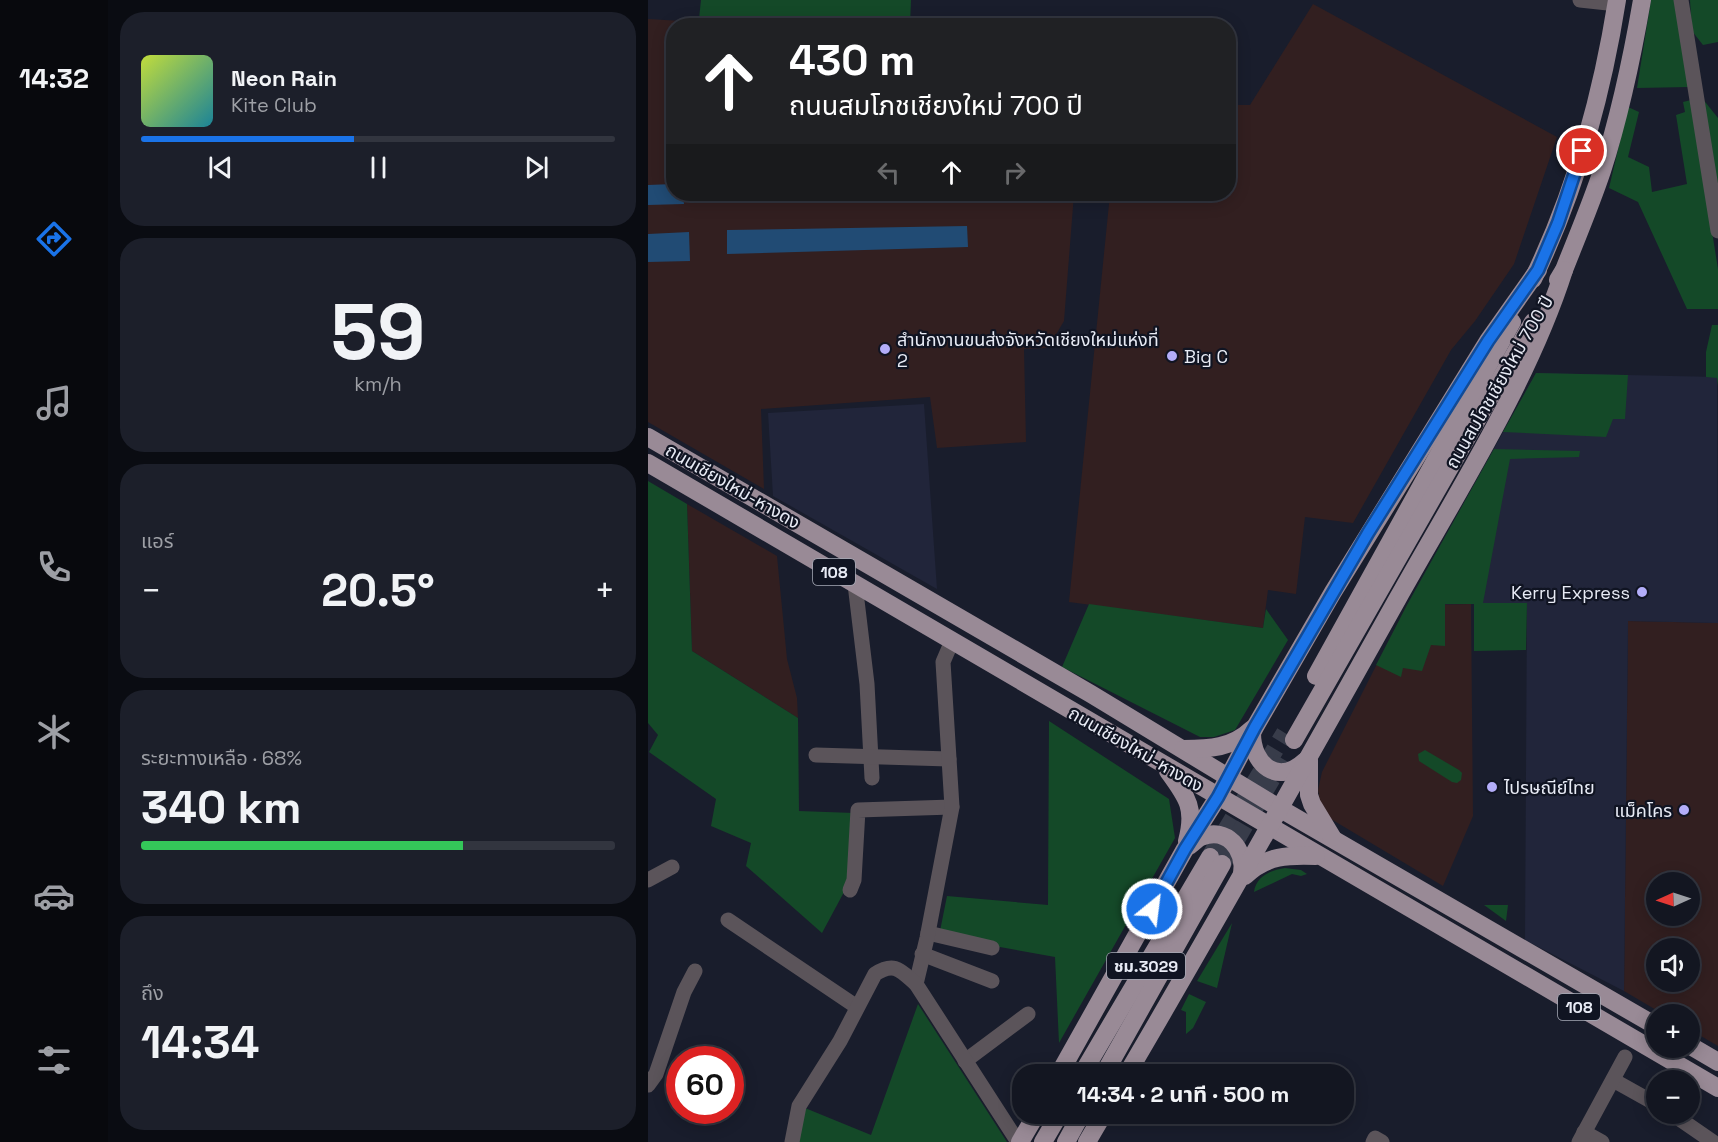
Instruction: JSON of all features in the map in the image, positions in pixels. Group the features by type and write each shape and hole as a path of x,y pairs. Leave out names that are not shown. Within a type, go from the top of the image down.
{"main road":[{"name":"ถนนสมโภชเชียงใหม่ 700 ปี","path":"1617,2 1599,87 1582,151 1558,223 1538,270 1496,355 1289,736 1564,270 1595,191 1613,135 1632,62 1642,0"},
{"path":"1065,1064 1185,849 1218,797 1253,730 1393,493 1488,341 1538,270"},
{"path":"1133,1064 1309,758 1487,439 1549,315 1564,270"},
{"name":"ถนนเชียงใหม่-หางดง","path":"648,437 1279,808 1646,1020"},
{"name":"ถนนเชียงใหม่-หางดง","path":"648,463 1321,857 1629,1050 1718,1088"},
{"path":"1253,730 1252,747 1257,758 1274,771 1290,771 1298,768 1309,758"},
{"path":"1181,749 1223,746 1240,739 1253,730"},
{"path":"1309,758 1309,795 1333,838"},
{"path":"1163,764 1185,795 1190,807 1190,830 1185,849"},
{"path":"1185,849 1200,838 1212,834 1223,836 1232,842 1243,856 1239,879"},
{"path":"1239,879 1251,869 1273,858 1296,855 1321,857"},
{"name":"ชม.3029","path":"1088,1064 1216,861 1109,1064"},
{"path":"1700,1051 1718,1062"},
{"path":"1019,1142 1030,1124"},
{"path":"1043,1142 1054,1124"},
{"path":"1066,1142 1076,1124"},
{"path":"1088,1142 1098,1124"}],"street":[{"path":"1580,0 1617,2"},
{"path":"1681,0 1718,231"},
{"path":"855,584 867,684 872,778"},
{"path":"916,984 952,807 943,662 952,641"},
{"path":"816,755 949,759"},
{"path":"850,890 854,880 858,810 952,807"},
{"path":"648,880 672,867"},
{"path":"728,920 857,1007"},
{"path":"928,933 992,948"},
{"path":"922,954 992,981"},
{"path":"792,1142 800,1106 840,1041 875,974 884,968 892,967 900,970 916,984 1019,1142"},
{"path":"648,1085 656,1074 684,992 695,971"},
{"path":"965,1061 1028,1014"},
{"path":"1602,1142 1581,1137 1629,1050"},
{"path":"1613,1080 1646,1098"},
{"path":"1687,1124 1713,1142"},
{"path":"1373,1142 1375,1138 1382,1142"}],"shaded area":[{"path":"1313,4 1557,137 1514,264 1475,321 1451,350 1353,523 1305,517 1296,594 1268,590 1263,628 1069,602 1109,201 1236,201 1236,105 1250,105"},
{"path":"648,19 666,20 666,201 1073,201 1064,321 1048,348 1024,349 1026,442 937,448 930,397 761,409 764,489 648,422"},
{"path":"1536,373 1717,377 1718,623 1628,621 1624,991 1525,940 1527,603 1407,605"},
{"path":"924,404 937,589 773,496 768,413"},
{"path":"687,504 777,556 787,659 797,698 798,718 692,651"},
{"path":"1471,604 1473,816 1443,886 1331,819 1321,807 1318,790 1322,772 1407,605"},
{"path":"1628,621 1718,623 1718,1046 1700,1035 1700,1004 1646,1004 1624,991"}],"green space":[{"path":"701,0 911,0 910,18 699,18"},
{"path":"1651,0 1675,0 1689,87 1637,88"},
{"path":"1690,0 1718,0 1718,42 1703,45 1692,31"},
{"path":"1702,98 1718,118 1718,198"},
{"path":"1691,100 1718,269 1718,309 1687,309 1638,202 1609,188 1628,107 1639,112 1628,157 1649,167 1652,192 1687,184 1676,115 1685,112 1683,102"},
{"path":"1712,325 1718,325 1718,386 1717,378 1706,377 1706,352"},
{"path":"1536,373 1628,375 1625,419 1613,419 1606,437 1503,432"},
{"path":"1494,449 1580,451 1579,457 1510,459 1483,603 1527,603 1526,650 1474,651 1474,604 1445,604 1445,646 1431,645 1422,671 1403,668 1401,677 1376,665"},
{"path":"648,481 687,504 692,651 798,718 799,811 854,813 851,879 822,933 746,866 751,843 711,826 716,799 649,752 658,735 648,723"},
{"path":"1089,604 1263,628 1266,609 1288,640 1235,730 1214,737 1200,737 1062,667"},
{"path":"1049,721 1169,799 1175,838 1059,1043 1055,957 939,936 947,896 1048,905"},
{"path":"1425,750 1459,770 1462,773 1461,780 1457,783 1452,782 1419,761 1418,754"},
{"path":"1285,868 1301,870 1307,874 1301,876 1292,874 1254,892 1261,878 1275,870"},
{"path":"1484,905 1508,905 1506,921"},
{"path":"1232,923 1217,988 1197,981"},
{"path":"1189,994 1206,1002 1193,1028 1186,1034 1186,1012 1181,1010"},
{"path":"918,1004 1007,1142 799,1142 805,1108 871,1135"}],"water":[{"path":"666,184 666,201 684,201 684,204 648,205 648,185"},
{"path":"967,226 968,247 727,254 727,230"},
{"path":"689,232 690,261 648,262 648,234"}],"tunnel":[{"path":"1210,857 1285,733"},
{"path":"1222,864 1283,759"}],"place":[{"name":"สำนักงานขนส่งจังหวัดเชียงใหม่แห่งที่ 2","path":"885,349"},
{"name":"Big C","path":"1172,356"},
{"name":"Kerry Express","path":"1642,592"},
{"name":"ไปรษณีย์ไทย","path":"1492,787"},
{"name":"แม็คโคร","path":"1684,810"}],"route":[{"path":"1152,909 1368,533 1488,341 1516,298 1538,270 1558,223 1582,151"}]}
